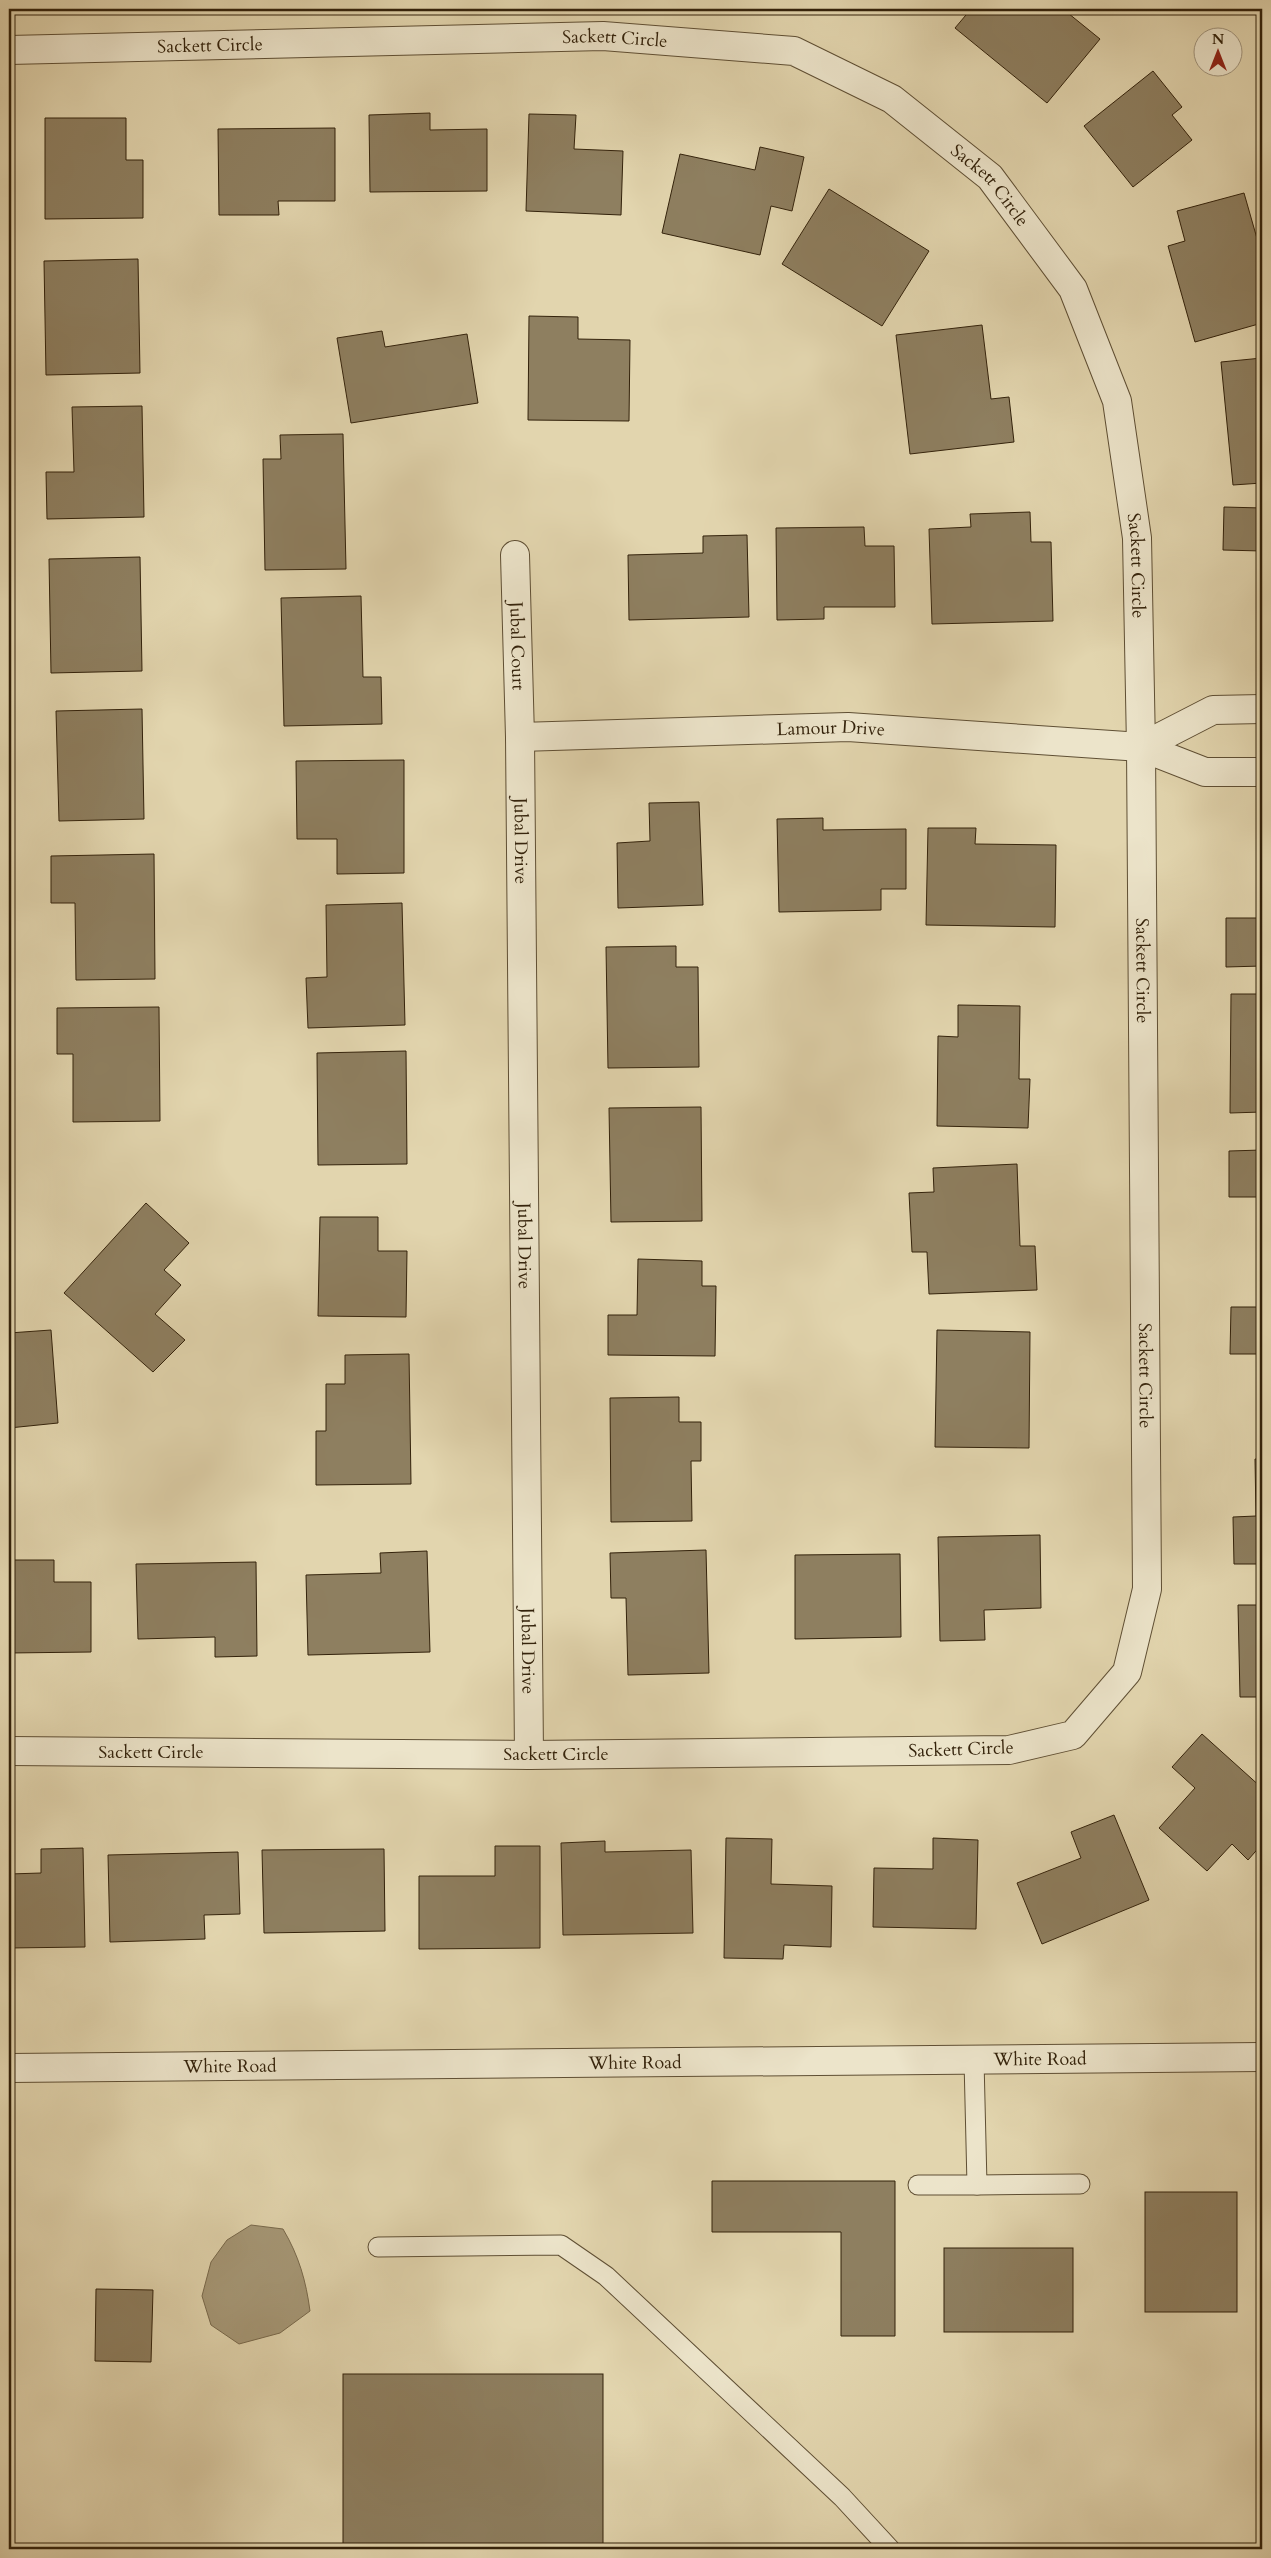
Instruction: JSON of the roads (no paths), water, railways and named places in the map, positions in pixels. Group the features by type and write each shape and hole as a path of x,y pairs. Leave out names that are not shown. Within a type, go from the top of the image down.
{"street":[{"name":"Sackett Circle","path":"9,50 603,36 794,51 892,99 990,177 1073,289 1117,401 1137,538 1141,747 1146,1590 1127,1672 1073,1736 1009,1750 529,1755 9,1751"},
{"name":"Jubal Court","path":"515,555 520,737"},
{"path":"1141,747 1213,710 1262,709"},
{"name":"Lamour Drive","path":"520,737 848,727 1141,747 1205,772 1262,772"},
{"name":"Jubal Drive","path":"520,737 529,1755"},
{"name":"White Road","path":"9,2068 1262,2057"}],"lane":[{"path":"974,2060 977,2184"},
{"path":"918,2185 1080,2184"},
{"path":"378,2247 561,2245 606,2276 842,2497 890,2549"}]}
